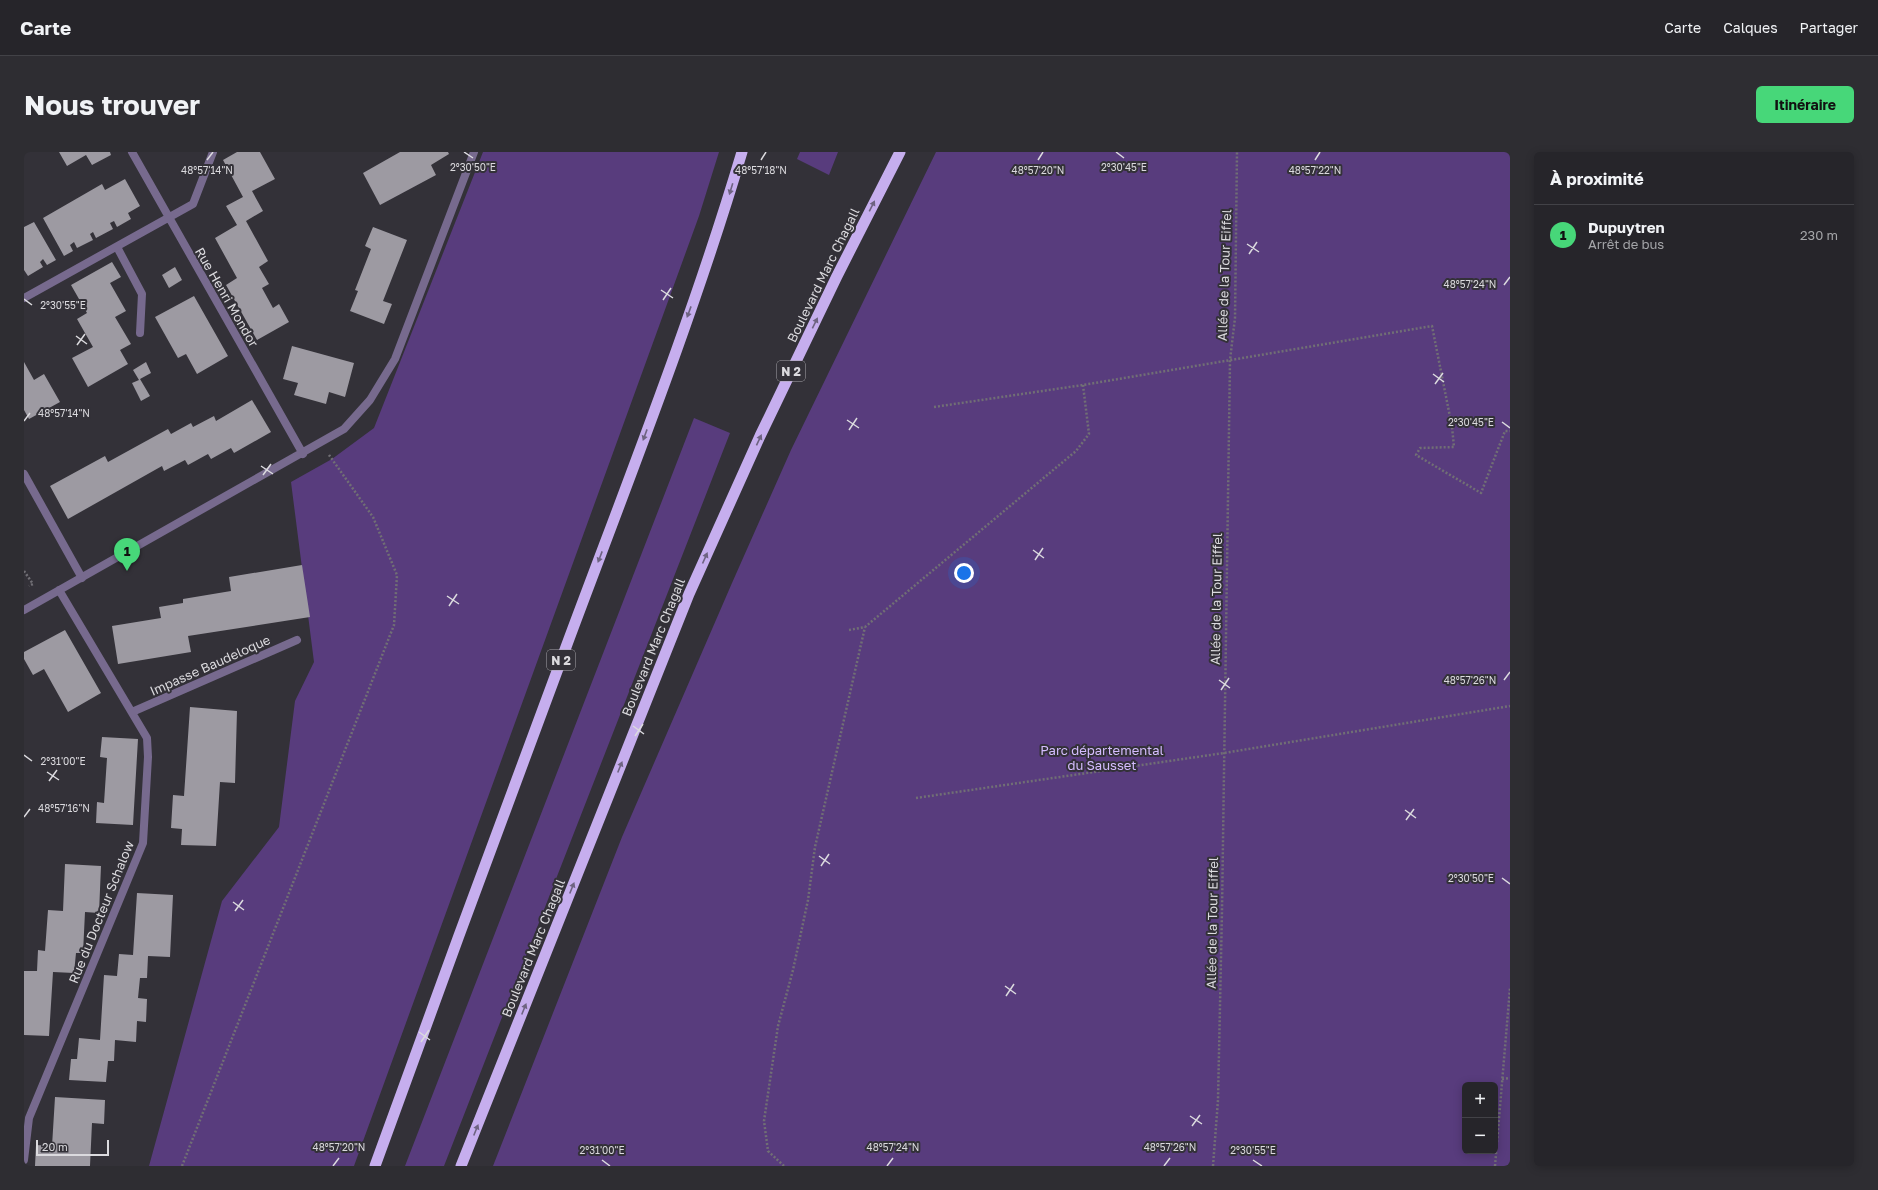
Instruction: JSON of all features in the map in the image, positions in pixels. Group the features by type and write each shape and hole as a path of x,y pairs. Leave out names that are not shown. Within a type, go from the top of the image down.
{"highway":[{"name":"N 2","path":"375,1166 496,831 625,489 712,249 742,152"},
{"name":"Boulevard Marc Chagall","path":"461,1166 689,594 767,422 837,276 900,152"}],"street":[{"name":"Rue Henri Mondor","path":"132,152 168,219 303,454"},
{"path":"24,298 193,204 213,152"},
{"path":"24,610 303,454 344,429 370,400 395,359 474,152"},
{"path":"117,247 142,294 140,333"},
{"path":"24,474 82,578"},
{"name":"Rue du Docteur Schalow","path":"24,1160 27,1119 143,843 148,757 147,738 59,590"},
{"name":"Impasse Baudeloque","path":"132,712 297,640"}],"path":[{"name":"Allée de la Tour Eiffel","path":"1213,1166 1218,1100 1230,360 1235,318 1237,152"},
{"path":"934,407 1083,385 1432,326 1452,427 1454,447 1420,448 1416,455 1481,493 1505,431 1510,431"},
{"path":"849,630 865,627 1076,451 1089,434 1083,385"},
{"path":"182,1166 394,625 397,575 373,517 321,443"},
{"path":"24,571 33,584 24,589"},
{"path":"784,1166 768,1151 764,1121 768,1089 778,1026 793,970 808,900 815,847 865,627"},
{"path":"916,798 1224,753 1510,706"},
{"path":"1495,1166 1510,988"},
{"path":"1502,1079 1510,1078"}],"green space":[{"path":"483,152 719,152 699,216 354,1166 149,1166 222,901 279,827 295,701 314,662 291,482 332,459 374,428"},
{"path":"800,152 838,152 829,175 797,159"},
{"name":"Parc départemental du Sausset","path":"936,152 1510,152 1510,1166 493,1166 622,837 791,450"},
{"path":"694,418 730,433 444,1166 405,1166"}],"building":[{"path":"59,152 110,152 111,155 92,165 86,155 67,166"},
{"path":"237,152 260,152 275,179 252,191 263,211 246,221 268,261 259,267 269,284 262,288 273,308 279,304 289,322 257,340 226,285 237,278 215,238 237,225 226,206 243,197 223,160"},
{"path":"400,152 448,152 449,154 431,165 436,175 380,205 363,173"},
{"path":"125,179 140,206 128,213 131,219 117,227 114,221 110,223 113,229 96,238 93,232 90,234 93,240 77,248 74,242 70,245 73,251 64,256 43,218 102,184 105,190"},
{"path":"34,222 56,260 47,265 43,259 40,262 43,267 28,276 24,270 24,227"},
{"path":"373,227 407,240 383,301 392,304 384,324 350,311 358,291 355,290 371,249 365,246"},
{"path":"112,262 121,277 110,283 126,311 115,317 131,344 120,350 128,364 88,387 72,358 93,347 77,319 87,313 71,285"},
{"path":"175,267 182,280 169,288 162,275"},
{"path":"194,296 228,356 197,374 186,354 178,358 155,317"},
{"path":"292,346 354,363 345,397 329,392 326,404 294,395 298,383 283,379"},
{"path":"24,362 34,380 44,374 60,402 29,419 24,410"},
{"path":"146,362 151,373 140,379 150,396 141,401 132,383 139,380 133,370"},
{"path":"252,400 271,432 234,453 231,448 211,459 208,454 188,465 185,460 164,471 162,466 68,519 50,486 105,456 108,462 168,429 171,434 191,423 193,427 214,416 216,421"},
{"path":"302,565 310,617 188,636 191,652 118,664 112,626 161,618 159,607 183,603 183,599 231,591 229,577"},
{"path":"65,630 101,693 68,712 44,669 33,675 24,659 24,652"},
{"path":"190,707 237,711 235,783 220,782 216,846 181,845 182,829 171,828 173,795 184,796"},
{"path":"102,737 138,739 133,825 96,823 97,802 104,803 107,758 100,757"},
{"path":"65,864 101,866 99,913 85,912 83,953 76,953 74,973 53,972 49,1036 24,1035 24,971 37,971 38,950 45,951 48,910 63,911"},
{"path":"137,893 173,895 170,957 148,956 147,978 140,978 138,998 147,999 146,1022 137,1021 136,1042 115,1040 114,1061 108,1061 106,1082 69,1080 71,1059 77,1059 79,1038 100,1040 104,975 117,976 119,954 133,955"},
{"path":"55,1097 105,1100 104,1124 92,1123 90,1166 35,1166 36,1145 52,1146"}],"place":[{"name":"Dupuytren","path":"127,571"}]}
